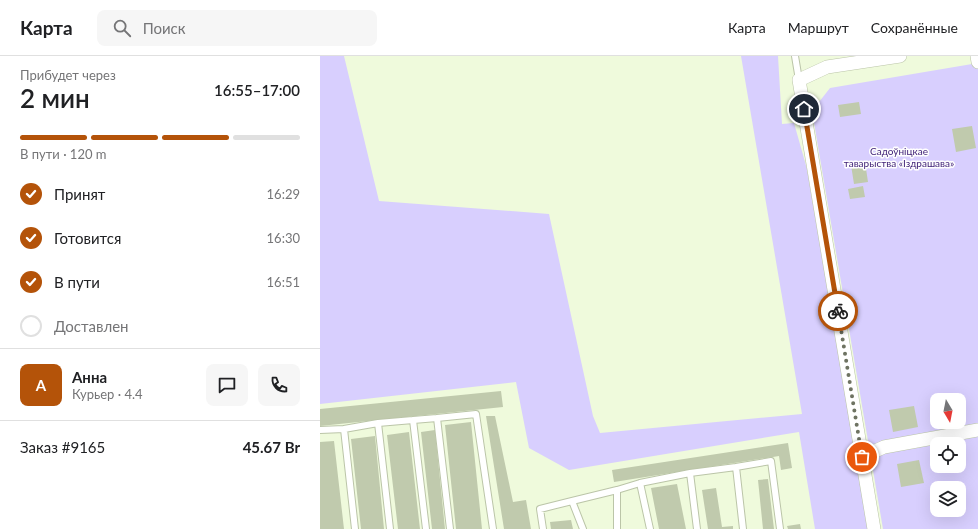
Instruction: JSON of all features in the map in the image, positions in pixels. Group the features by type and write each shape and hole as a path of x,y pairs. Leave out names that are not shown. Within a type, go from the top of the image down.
{"street":[{"path":"874,529 799,80 827,67 900,56"},
{"path":"977,56 978,62"},
{"path":"862,457 884,447 978,430"}],"lane":[{"path":"795,56 799,80"},
{"path":"320,430 344,429 378,423 476,414 493,529"},
{"path":"437,418 450,529"},
{"path":"413,420 426,529"},
{"path":"378,423 390,529"},
{"path":"344,429 355,529"},
{"path":"543,529 540,509 616,490 640,482 771,461 780,529"},
{"path":"736,467 743,529"},
{"path":"690,473 696,529"},
{"path":"640,482 650,529"},
{"path":"616,490 617,529"},
{"path":"572,501 583,529"}],"green space":[{"path":"320,56 344,56 379,201 549,214 593,416 600,433 802,414 741,56 778,56 782,124 794,123 807,169 869,529 815,529 799,432 569,470 529,448 516,382 320,404"},
{"name":"Садоўніцкае таварыства «Іздрашава»","path":"978,63 978,529 883,529 812,111 830,88"}],"building":[{"path":"859,102 861,114 840,117 838,105"},
{"path":"972,126 976,148 956,152 952,129"},
{"path":"865,162 868,182 854,184 851,165"},
{"path":"863,186 865,197 850,199 848,189"},
{"path":"501,391 503,407 320,426 320,409"},
{"path":"914,406 918,427 893,432 889,410"},
{"path":"486,416 495,416 513,502 526,500 531,529 504,529"},
{"path":"471,422 482,529 456,529 445,425"},
{"path":"435,430 445,529 432,529 421,432"},
{"path":"409,432 420,529 398,529 387,435"},
{"path":"375,436 384,529 361,529 351,439"},
{"path":"334,441 344,529 320,529 320,442"},
{"path":"788,443 792,468 781,470 779,456 614,482 612,470"},
{"path":"919,460 924,483 901,487 897,464"},
{"path":"768,479 774,529 763,529 758,480"},
{"path":"677,484 686,529 659,529 651,488"},
{"path":"716,488 722,527 733,526 733,529 708,529 702,490"},
{"path":"571,520 573,529 551,529 550,522"},
{"path":"800,524 801,529 788,529 787,526"}],"way so far":[{"path":"838,311 862,457"}],"route":[{"path":"804,109 838,311"}]}
